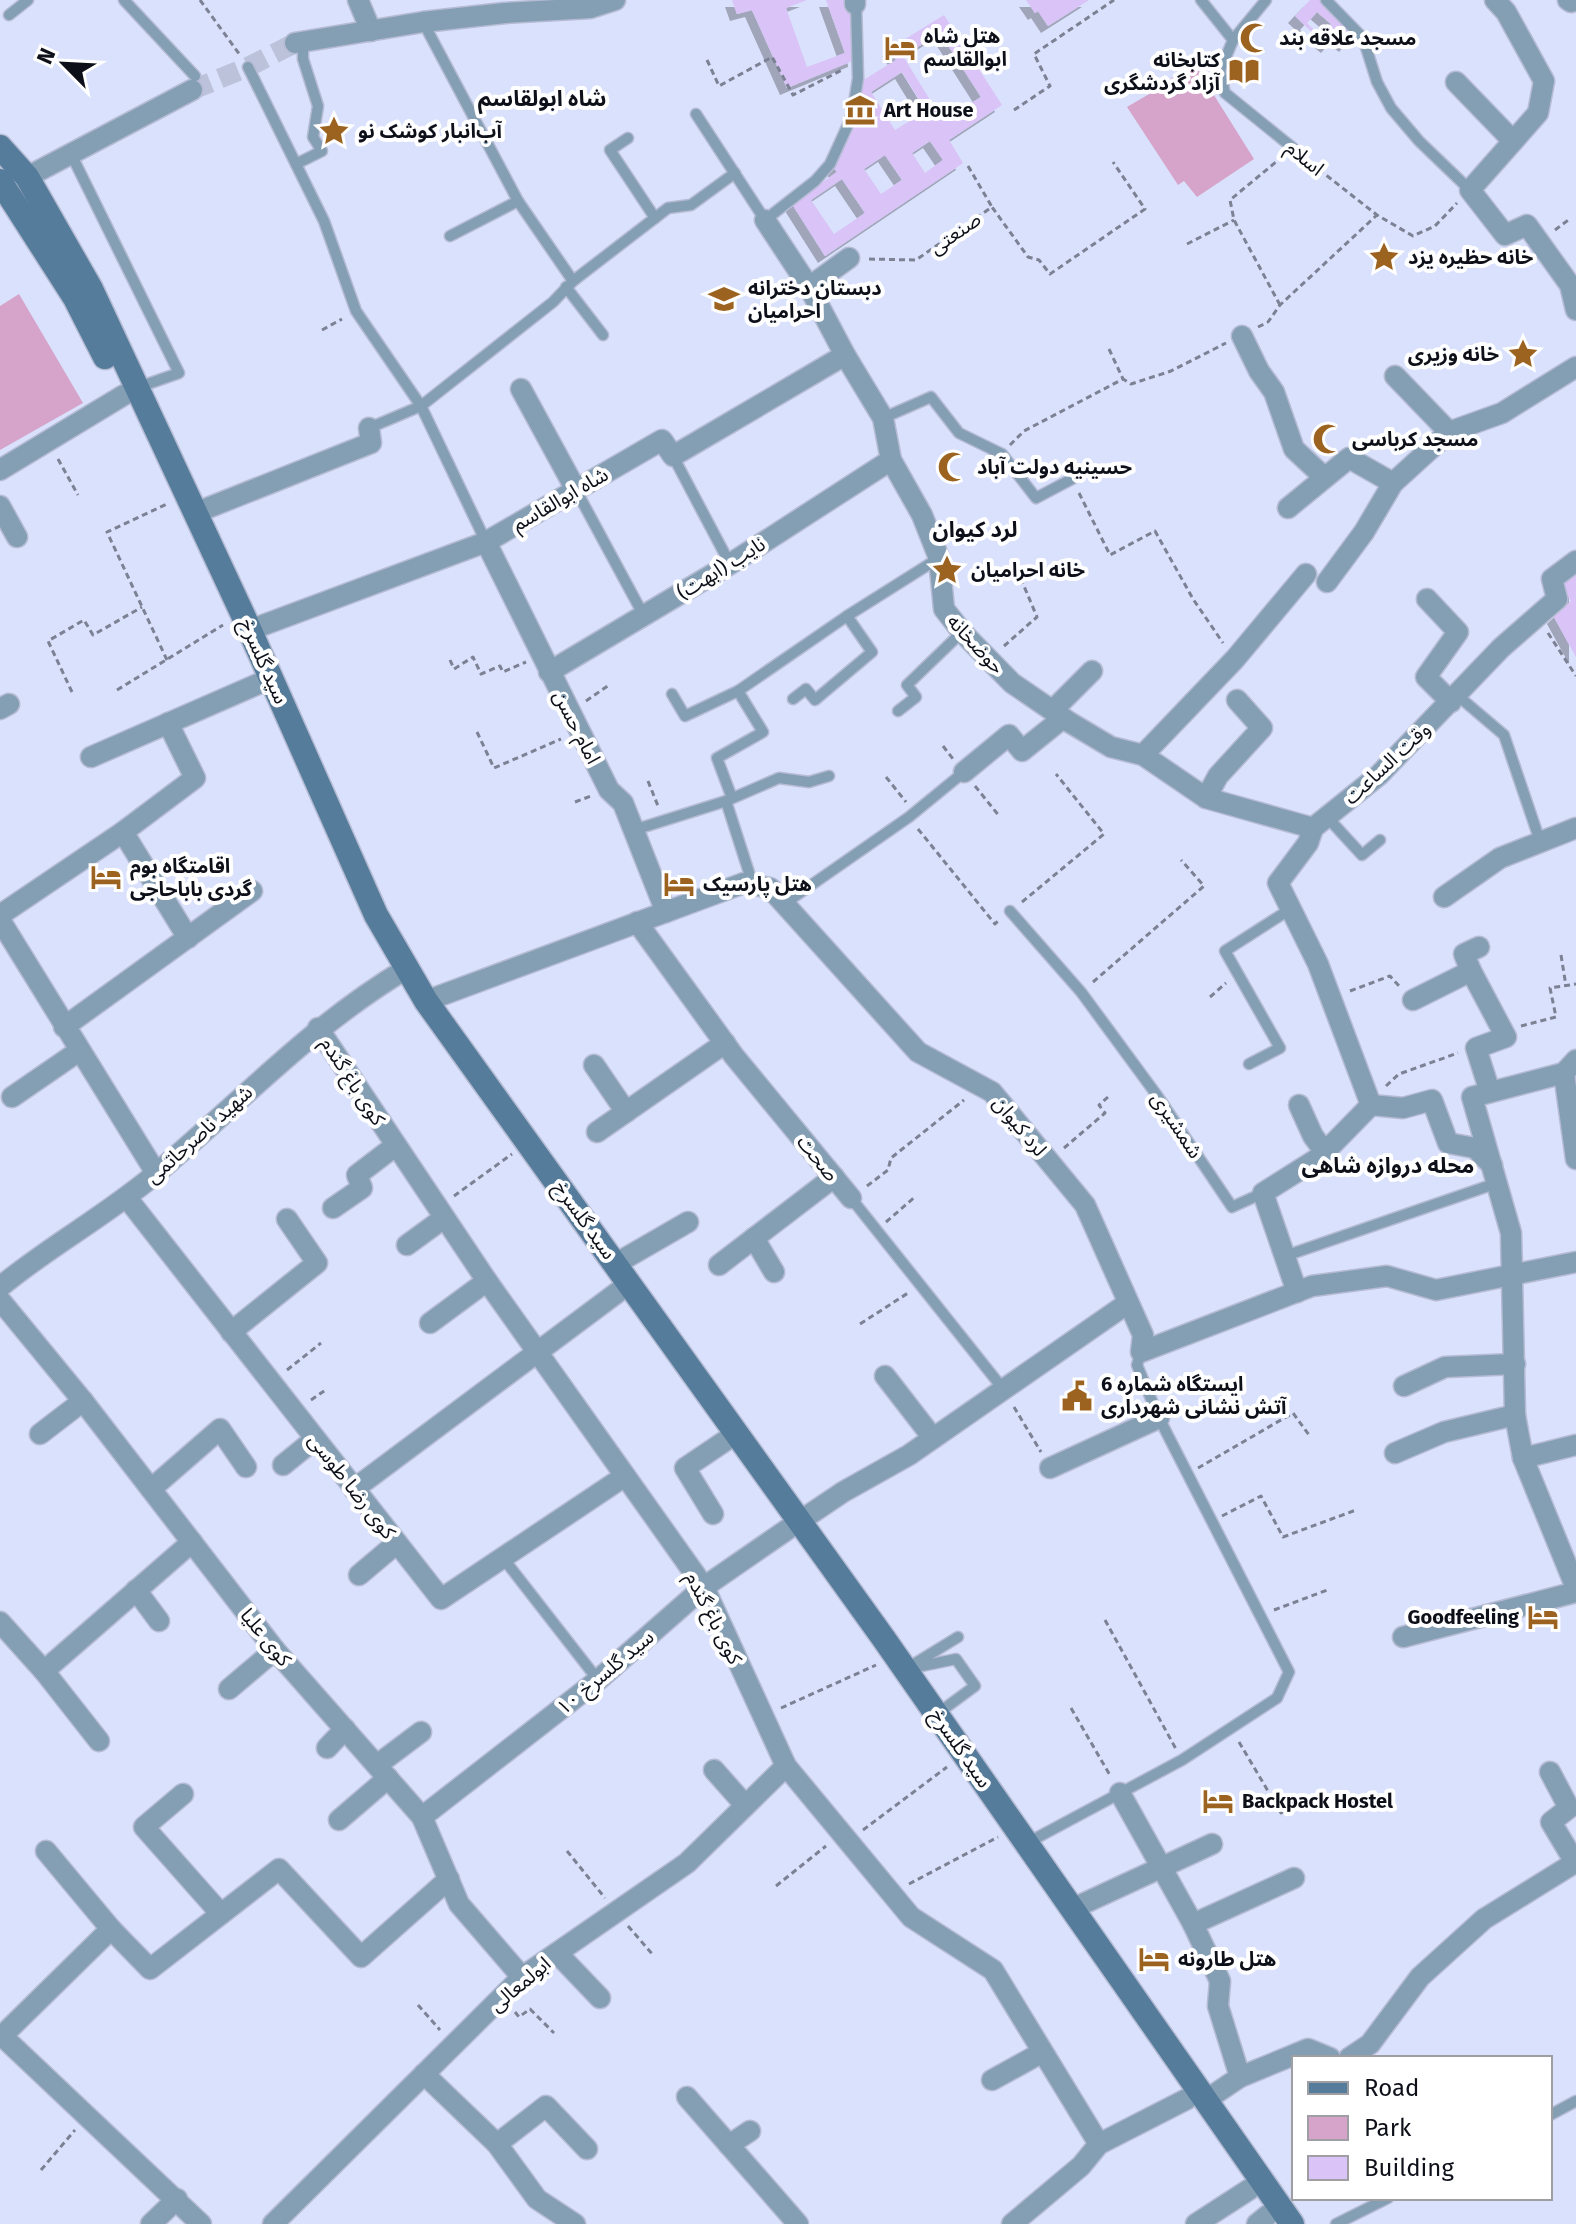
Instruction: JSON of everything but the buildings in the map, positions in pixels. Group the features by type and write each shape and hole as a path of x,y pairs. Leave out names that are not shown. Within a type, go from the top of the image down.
{"main road":[{"name":"سید گلسرخ","path":"0,147 27,177 91,289 174,501 240,626 400,972"},
{"path":"2,194 27,177"},
{"name":"سید گلسرخ","path":"2,194 33,232 75,298 131,391 195,513 240,626 258,684 363,922 400,972 516,1151 725,1441 794,1525"},
{"name":"سید گلسرخ","path":"419,1003 617,1263 894,1669 1074,1908 1196,2099 1266,2221"},
{"name":"سید گلسرخ","path":"931,1718 953,1763 1003,1834 1196,2099 1292,2224"}],"street":[{"path":"358,0 371,31"},
{"path":"299,42 523,6 590,8 615,0"},
{"path":"1568,0 1576,0"},
{"path":"1508,4 1544,81 1538,113 1470,190 1505,235 1527,225 1570,285 1576,310"},
{"path":"1456,82 1513,141"},
{"path":"27,177 193,83"},
{"path":"765,220 809,287 883,418"},
{"path":"809,287 849,258"},
{"path":"1242,336 1259,371 1274,392 1294,449 1324,477"},
{"path":"673,456 845,355"},
{"path":"1327,582 1364,532 1393,483 1449,432 1502,413 1576,367"},
{"path":"1395,376 1449,432"},
{"path":"521,389 576,490"},
{"path":"0,470 131,391"},
{"name":"حوضخانه","path":"883,418 891,460 922,515 939,558 944,609 1012,683 1111,747 1143,755"},
{"path":"195,513 371,443 369,428"},
{"name":"شاه ابوالقاسم","path":"240,626 486,542 662,440 673,456"},
{"path":"1288,508 1349,458 1393,483"},
{"name":"نایب (ابهت)","path":"545,664 644,616 891,460"},
{"path":"0,506 17,537"},
{"name":"امام حسن","path":"486,542 609,790 623,803 666,912"},
{"name":"وقت الساعت","path":"1320,823 1379,775 1501,648 1557,599 1552,579 1576,561"},
{"path":"1306,574 1235,659 1226,688 1143,755 1206,798 1320,823 1278,883 1331,998 1371,1105 1403,1108 1432,1100 1448,1143 1475,1148 1494,1174"},
{"path":"1427,599 1458,632 1426,677 1454,698"},
{"path":"964,772 1009,735 1022,751 1058,714 1092,671"},
{"path":"91,757 258,684"},
{"path":"1206,798 1218,776 1262,728 1226,688"},
{"path":"156,1173 2,928 195,778 168,723"},
{"path":"1444,897 1500,858 1576,828"},
{"path":"123,832 188,938"},
{"path":"419,1003 744,883 753,885"},
{"name":"لرد کیوان","path":"753,885 770,888 918,1052 992,1092 1085,1205 1143,1335 1141,1352"},
{"path":"64,1027 252,891"},
{"name":"صحت","path":"637,922 725,1043 851,1198"},
{"path":"1479,947 1464,954 1506,1037 1476,1048 1490,1092"},
{"path":"1413,1000 1471,971"},
{"name":"شهید ناصرحاتمی","path":"0,1287 127,1198 318,1028 400,972"},
{"name":"کوی باغ گندم","path":"318,1028 487,1281 704,1587 786,1766 911,1917 993,1970 1099,2144"},
{"path":"597,1132 725,1043"},
{"path":"12,1097 79,1051"},
{"path":"594,1065 626,1112"},
{"path":"1403,1637 1576,1590 1523,1458 1515,1415 1511,1233 1472,1097 1570,1066 1576,1159"},
{"path":"1299,1105 1313,1136 1325,1152"},
{"name":"شمشیری","path":"1263,1193 1325,1152 1371,1105"},
{"path":"333,1208 362,1188 357,1175 395,1146"},
{"path":"719,1265 834,1177"},
{"path":"1263,1193 1297,1292"},
{"name":"کوی رضا طوسی","path":"127,1198 441,1599 625,1476"},
{"path":"407,1245 441,1213"},
{"path":"231,1332 317,1263 287,1219"},
{"path":"617,1263 688,1222"},
{"path":"754,1238 774,1272"},
{"path":"1141,1352 1312,1286 1387,1276 1436,1290 1576,1262"},
{"path":"430,1323 487,1281"},
{"path":"354,1489 618,1292"},
{"name":"کوی علیا","path":"0,1300 83,1401 275,1650 422,1817 459,1904 522,1977"},
{"name":"سید گلسرخ ۱۰","path":"422,1817 598,1680 704,1587 794,1525 933,1438 1128,1303"},
{"path":"1404,1386 1445,1367 1515,1364"},
{"path":"885,1376 933,1438"},
{"path":"40,1434 83,1401"},
{"path":"1395,1453 1444,1432 1515,1415"},
{"path":"1050,1468 1159,1418"},
{"path":"151,1489 220,1429 246,1467"},
{"path":"283,1465 315,1439"},
{"path":"713,1514 685,1468 725,1441"},
{"path":"1523,1458 1576,1445"},
{"path":"44,1671 192,1542"},
{"path":"359,1575 397,1543"},
{"path":"136,1590 159,1621"},
{"path":"1,1625 44,1671 99,1741"},
{"path":"229,1689 275,1650"},
{"path":"327,1748 345,1729"},
{"path":"339,1820 421,1732"},
{"name":"ابولمعالی","path":"273,2224 522,1977 687,1863 786,1766"},
{"path":"714,1770 745,1805"},
{"path":"1354,2056 1373,2048 1420,1977 1484,1919 1576,1863 1551,1822 1569,1808 1550,1772"},
{"path":"1120,1793 1193,1924 1220,1981 1218,2006 1240,2077"},
{"path":"183,1794 144,1827 221,1914"},
{"path":"1074,1908 1212,1844"},
{"path":"46,1851 111,1929 150,1969 279,1869 361,1957 449,1879"},
{"path":"1193,1924 1294,1878"},
{"path":"111,1929 1,2035 201,2224"},
{"path":"557,1953 600,1998"},
{"path":"1012,2224 1081,2166 1099,2144 1240,2077 1308,2049 1325,2056"},
{"path":"992,2080 1041,2053"},
{"path":"424,2074 497,2144 537,2199 575,2224"},
{"path":"687,2097 798,2224"},
{"path":"497,2144 546,2106 587,2149"},
{"path":"729,2145 750,2131"},
{"path":"1196,2224 1250,2189"},
{"path":"151,2224 177,2199"}],"lane":[{"path":"9,15 28,0"},
{"path":"124,0 193,83"},
{"path":"1201,0 1233,40 1266,0"},
{"path":"1326,0 1363,38 1377,82 1391,108 1419,141 1470,190"},
{"path":"696,114 765,220 815,181 830,164 852,116 858,78 858,1"},
{"path":"423,22 518,201 603,335"},
{"name":"اسلام","path":"1233,40 1220,71 1225,93 1293,148"},
{"path":"296,164 322,151 313,137 318,106 299,42"},
{"path":"248,67 324,221 356,311 421,406 486,542"},
{"path":"628,138 610,150 655,218"},
{"path":"71,154 179,373 131,391"},
{"path":"369,428 421,406 553,302 569,284 668,208 691,205 735,173"},
{"path":"450,236 518,201"},
{"path":"883,418 931,397 959,433 1002,454 1036,498 1072,479"},
{"path":"673,456 730,564"},
{"path":"576,490 644,616"},
{"path":"672,694 685,716 738,691 939,558"},
{"path":"793,699 806,689 815,700 872,652 847,616"},
{"path":"898,711 916,697 907,685 962,632"},
{"path":"738,691 763,732 717,758 753,885"},
{"path":"1454,698 1504,735 1540,841"},
{"path":"784,904 912,815 964,772"},
{"path":"634,830 729,800 779,778 809,782 829,776"},
{"path":"1320,823 1362,855 1380,840"},
{"path":"1249,1064 1280,1048 1225,951 1292,908"},
{"name":"شمشیری","path":"1010,911 1081,992 1156,1094 1232,1207 1263,1193"},
{"path":"1285,1256 1494,1174"},
{"name":"صحت","path":"851,1198 1004,1390"},
{"path":"1027,1843 1182,1760 1277,1698 1289,1672 1159,1418 1137,1365 1141,1352"},
{"path":"503,1558 598,1680"},
{"path":"894,1669 958,1637"},
{"path":"894,1669 956,1659 975,1686 931,1718"},
{"path":"1552,2114 1576,2101"},
{"path":"1336,2224 1384,2200"}],"path":[{"path":"200,0 248,67"},
{"path":"1014,110 1050,86 1034,54 1114,0"},
{"path":"707,60 719,86 772,57 793,95 858,61"},
{"path":"1280,305 1234,220 1230,200 1293,148"},
{"name":"اسلام","path":"1293,148 1377,215 1413,236 1435,226 1470,190"},
{"name":"صنعتی","path":"849,258 916,260 992,207 1028,257 1039,260 1050,274 1145,209 1113,162"},
{"path":"968,166 992,207"},
{"path":"1109,349 1123,379 1131,384 1171,371 1242,336 1268,322 1280,305 1377,215"},
{"path":"1187,244 1234,220"},
{"path":"322,330 356,311"},
{"path":"1002,454 1024,431 1123,379"},
{"path":"48,441 78,495"},
{"path":"1072,479 1110,555 1155,531 1193,599 1235,659"},
{"path":"167,660 107,532 174,501"},
{"path":"989,659 1037,617 1018,572"},
{"path":"72,692 48,641 84,620 93,635 142,607"},
{"path":"1537,617 1576,676"},
{"path":"117,690 167,660 240,626"},
{"path":"450,660 454,669 473,657 481,674 500,666 503,672 545,664"},
{"path":"564,701 576,695 583,703 609,685"},
{"path":"477,732 494,768 580,732"},
{"path":"964,772 1000,817"},
{"path":"886,777 995,924 1104,834 1056,774"},
{"path":"648,781 664,821"},
{"path":"1081,992 1204,886 1181,860"},
{"path":"1561,955 1566,986"},
{"path":"1210,997 1237,972"},
{"path":"1331,998 1390,976 1413,1000"},
{"path":"1502,1031 1556,1017 1550,988 1576,984"},
{"path":"1371,1105 1399,1074 1476,1048"},
{"path":"851,1198 888,1170 891,1158 980,1087"},
{"path":"1049,1161 1105,1113 1099,1105 1108,1097"},
{"path":"441,1213 516,1151"},
{"path":"877,1230 916,1196"},
{"path":"860,1324 921,1284"},
{"path":"271,1382 321,1343"},
{"path":"1004,1390 1050,1468"},
{"path":"1188,1474 1293,1413 1309,1435"},
{"path":"1212,1521 1261,1496 1283,1537 1356,1510"},
{"path":"1260,1616 1330,1589"},
{"path":"1105,1620 1182,1760"},
{"path":"762,1716 894,1669"},
{"path":"1071,1708 1120,1793"},
{"path":"1231,1728 1281,1813 1307,1799"},
{"path":"776,1886 953,1763"},
{"path":"892,1893 1003,1834"},
{"path":"567,1851 654,1956"},
{"path":"501,1998 519,2017 530,2009 554,2033"},
{"path":"418,2005 454,2045"},
{"path":"41,2170 87,2115"}],"green space":[{"path":"1192,60 1254,159 1197,197 1184,181 1178,185 1127,107 1163,86"},
{"path":"19,294 83,403 0,450 0,306"}],"tunnel":[{"path":"192,90 295,43"}],"place":[{"name":"مسجد علاقه بند","path":"1255,38"},
{"name":"هتل شاه ابوالقاسم","path":"900,48"},
{"name":"کتابخانه آزاد گردشگری","path":"1244,71"},
{"name":"Art House","path":"860,110"},
{"name":"آب‌انبار کوشک نو","path":"334,131"},
{"name":"خانه حظیره یزد","path":"1384,257"},
{"name":"دبستان دخترانه احرامیان","path":"724,299"},
{"name":"خانه وزیری","path":"1523,354"},
{"name":"مسجد کرباسی","path":"1328,439"},
{"name":"حسینیه دولت آباد","path":"953,467"},
{"name":"خانه احرامیان","path":"947,570"},
{"name":"اقامتگاه بوم گردی باباحاجی","path":"106,877"},
{"name":"هتل پارسیک","path":"679,884"},
{"name":"ایستگاه شماره 6 آتش نشانی شهرداری","path":"1077,1396"},
{"name":"Goodfeeling","path":"1543,1617"},
{"name":"Backpack Hostel","path":"1218,1801"},
{"name":"هتل طارونه","path":"1154,1959"}],"district":[{"name":"شاه ابولقاسم","path":"542,98"},
{"name":"لرد کیوان","path":"975,529"},
{"name":"محله دروازه شاهی","path":"1388,1165"}]}
